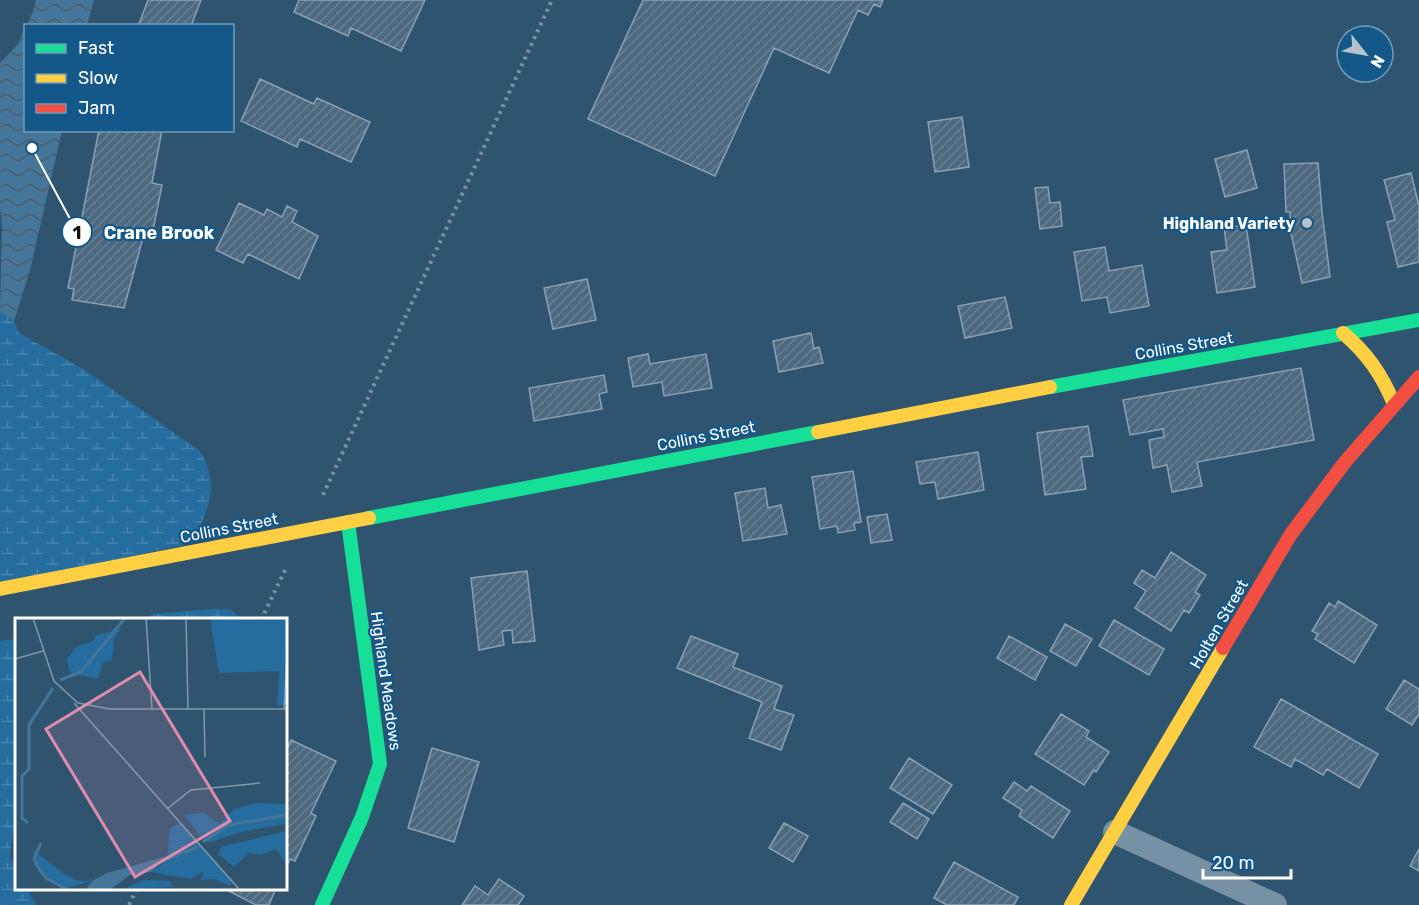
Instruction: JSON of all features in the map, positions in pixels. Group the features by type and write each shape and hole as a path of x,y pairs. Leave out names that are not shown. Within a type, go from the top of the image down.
{"main road":[{"name":"Collins Street","path":"0,589 1017,393 1419,320"},
{"path":"1343,333 1364,350 1381,375 1394,405"},
{"name":"Holten Street","path":"1071,905 1291,534 1345,462 1419,376"},
{"name":"Highland Meadows","path":"321,905 362,817 380,764 348,522"}],"street":[{"path":"1115,832 1275,905"}],"path":[{"path":"262,618 303,531 320,501 552,0"},
{"path":"129,905 136,890"}],"green space":[{"path":"0,312 14,321 19,333 85,370 200,451 210,476 211,487 207,508 192,543 0,586"},
{"path":"230,609 238,616 238,618 143,618 154,614"},
{"path":"15,639 15,831 10,857 15,867 15,890 28,890 36,905 0,905 0,641"}],"water":[{"path":"36,0 94,0 87,24 27,24"},
{"path":"24,30 24,132 62,132 30,270 14,321 0,312 2,225 0,63 18,44"}],"building":[{"path":"148,0 201,0 192,24 139,24"},
{"path":"299,0 425,0 401,51 351,28 348,36 294,12"},
{"path":"643,0 883,0 880,7 874,4 868,15 858,10 829,73 774,48 715,176 588,119"},
{"path":"260,79 314,104 317,98 370,122 351,162 300,139 297,147 241,121"},
{"path":"962,117 969,167 935,172 928,122"},
{"path":"99,132 162,132 152,183 162,185 152,235 144,234 124,308 72,300 74,289 68,288"},
{"path":"1247,150 1257,188 1225,197 1215,159"},
{"name":"Highland Variety","path":"1318,163 1330,277 1302,283 1291,233 1290,212 1286,212 1284,164"},
{"path":"1411,173 1419,206 1419,262 1398,267 1387,222 1395,220 1384,180"},
{"path":"1048,187 1050,203 1060,202 1062,226 1040,229 1035,188"},
{"path":"239,203 264,215 267,209 282,217 287,206 297,211 292,222 318,236 299,279 248,254 243,263 216,250"},
{"path":"1246,225 1255,287 1217,293 1211,252 1227,250 1224,228"},
{"path":"1105,247 1109,271 1142,265 1149,306 1110,313 1107,297 1082,301 1074,252"},
{"path":"587,279 596,320 553,329 544,288"},
{"path":"1005,297 1012,328 965,338 958,306"},
{"path":"811,333 814,349 819,347 823,363 779,372 773,341"},
{"path":"648,354 650,364 706,354 712,388 664,396 662,382 633,387 628,358"},
{"path":"1301,368 1314,440 1197,462 1202,486 1172,492 1167,465 1153,468 1149,440 1164,437 1163,429 1130,435 1123,400"},
{"path":"604,375 607,392 599,394 602,409 534,421 529,388"},
{"path":"1088,426 1093,456 1081,457 1086,489 1045,495 1037,433"},
{"path":"978,452 984,490 938,499 935,482 920,484 916,462"},
{"path":"853,471 861,522 854,523 855,530 838,533 837,526 820,529 812,477"},
{"path":"765,488 768,508 781,505 787,534 743,541 735,493"},
{"path":"887,514 892,540 871,543 867,517"},
{"path":"1171,552 1206,575 1195,592 1200,595 1189,613 1184,610 1171,631 1135,608 1146,591 1134,583 1142,570 1155,578"},
{"path":"527,571 535,641 513,643 512,630 502,631 504,645 479,650 471,578"},
{"path":"1338,601 1377,625 1354,663 1315,639 1318,634 1312,631 1329,603 1335,607"},
{"path":"1114,620 1164,649 1149,675 1099,646"},
{"path":"1065,624 1092,639 1076,666 1050,651"},
{"path":"691,636 738,654 733,667 782,686 774,709 794,715 781,750 749,738 762,702 677,668"},
{"path":"1009,636 1047,657 1035,680 997,658"},
{"path":"1404,680 1419,689 1419,714 1412,725 1386,709"},
{"path":"1281,699 1378,754 1359,788 1327,769 1323,775 1295,759 1291,767 1254,747"},
{"path":"1061,714 1089,731 1086,737 1109,752 1084,785 1035,754"},
{"path":"291,740 336,761 311,813 316,816 295,861 290,859 286,868 286,751"},
{"path":"432,748 479,762 454,842 408,828"},
{"path":"909,758 952,785 933,814 890,788"},
{"path":"1014,782 1027,791 1031,786 1070,811 1053,838 1019,816 1022,810 1003,798"},
{"path":"903,803 929,819 917,839 890,822"},
{"path":"784,823 808,836 793,862 769,848"},
{"path":"1419,849 1419,871 1410,866"},
{"path":"954,862 1018,897 1014,905 947,905 934,898"},
{"path":"499,879 524,896 518,905 462,905 475,886 488,895"},
{"path":"227,890 275,890 269,905 256,905"}],"traffic: fast":[{"path":"1050,387 1419,320"},
{"path":"369,518 818,432"},
{"path":"322,905 362,817 380,764 348,522"}],"traffic: slow":[{"path":"1343,333 1373,365 1394,404"},
{"path":"818,432 1050,387"},
{"path":"0,589 369,518"},
{"path":"1071,905 1223,648"}],"traffic: jam":[{"path":"1223,648 1291,534 1345,462 1419,377"}],"place":[{"name":"Crane Brook","path":"32,148"},
{"name":"Highland Variety","path":"1307,223"}]}
